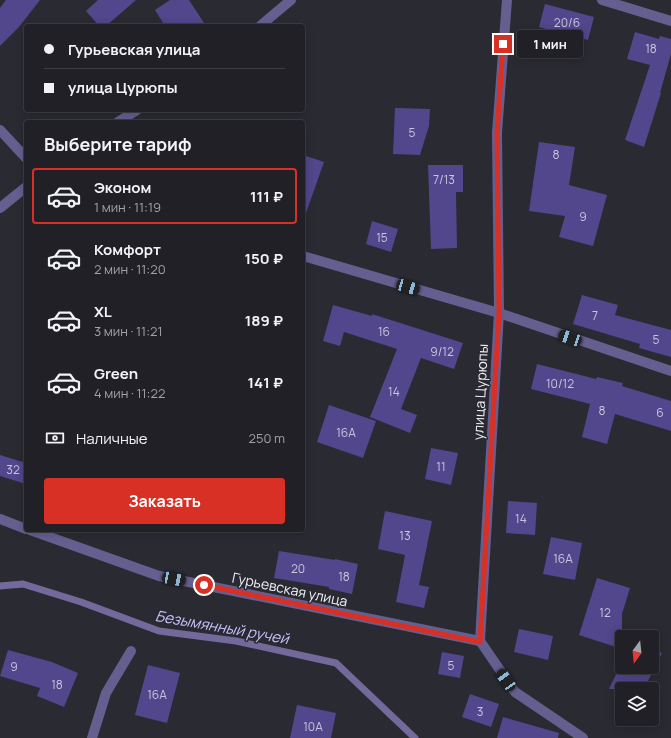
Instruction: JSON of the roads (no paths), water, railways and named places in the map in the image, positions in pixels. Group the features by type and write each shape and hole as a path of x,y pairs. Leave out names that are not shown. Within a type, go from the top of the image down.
{"street":[{"path":"262,24 291,0"},
{"name":"улица Цурюпы","path":"480,642 499,313 497,133 507,0"},
{"path":"602,0 671,21"},
{"path":"121,120 134,112"},
{"path":"0,130 24,156"},
{"path":"0,208 24,189"},
{"path":"305,257 499,313 671,371"},
{"path":"0,519 24,528"},
{"name":"Гурьевская улица","path":"36,532 158,576 480,642"},
{"path":"480,642 515,692 583,738"},
{"path":"92,738 106,694 131,651"}],"waterway":[{"name":"Безымянный ручей","path":"0,586 23,584 81,602 159,631 236,641 336,663 415,738"}]}
